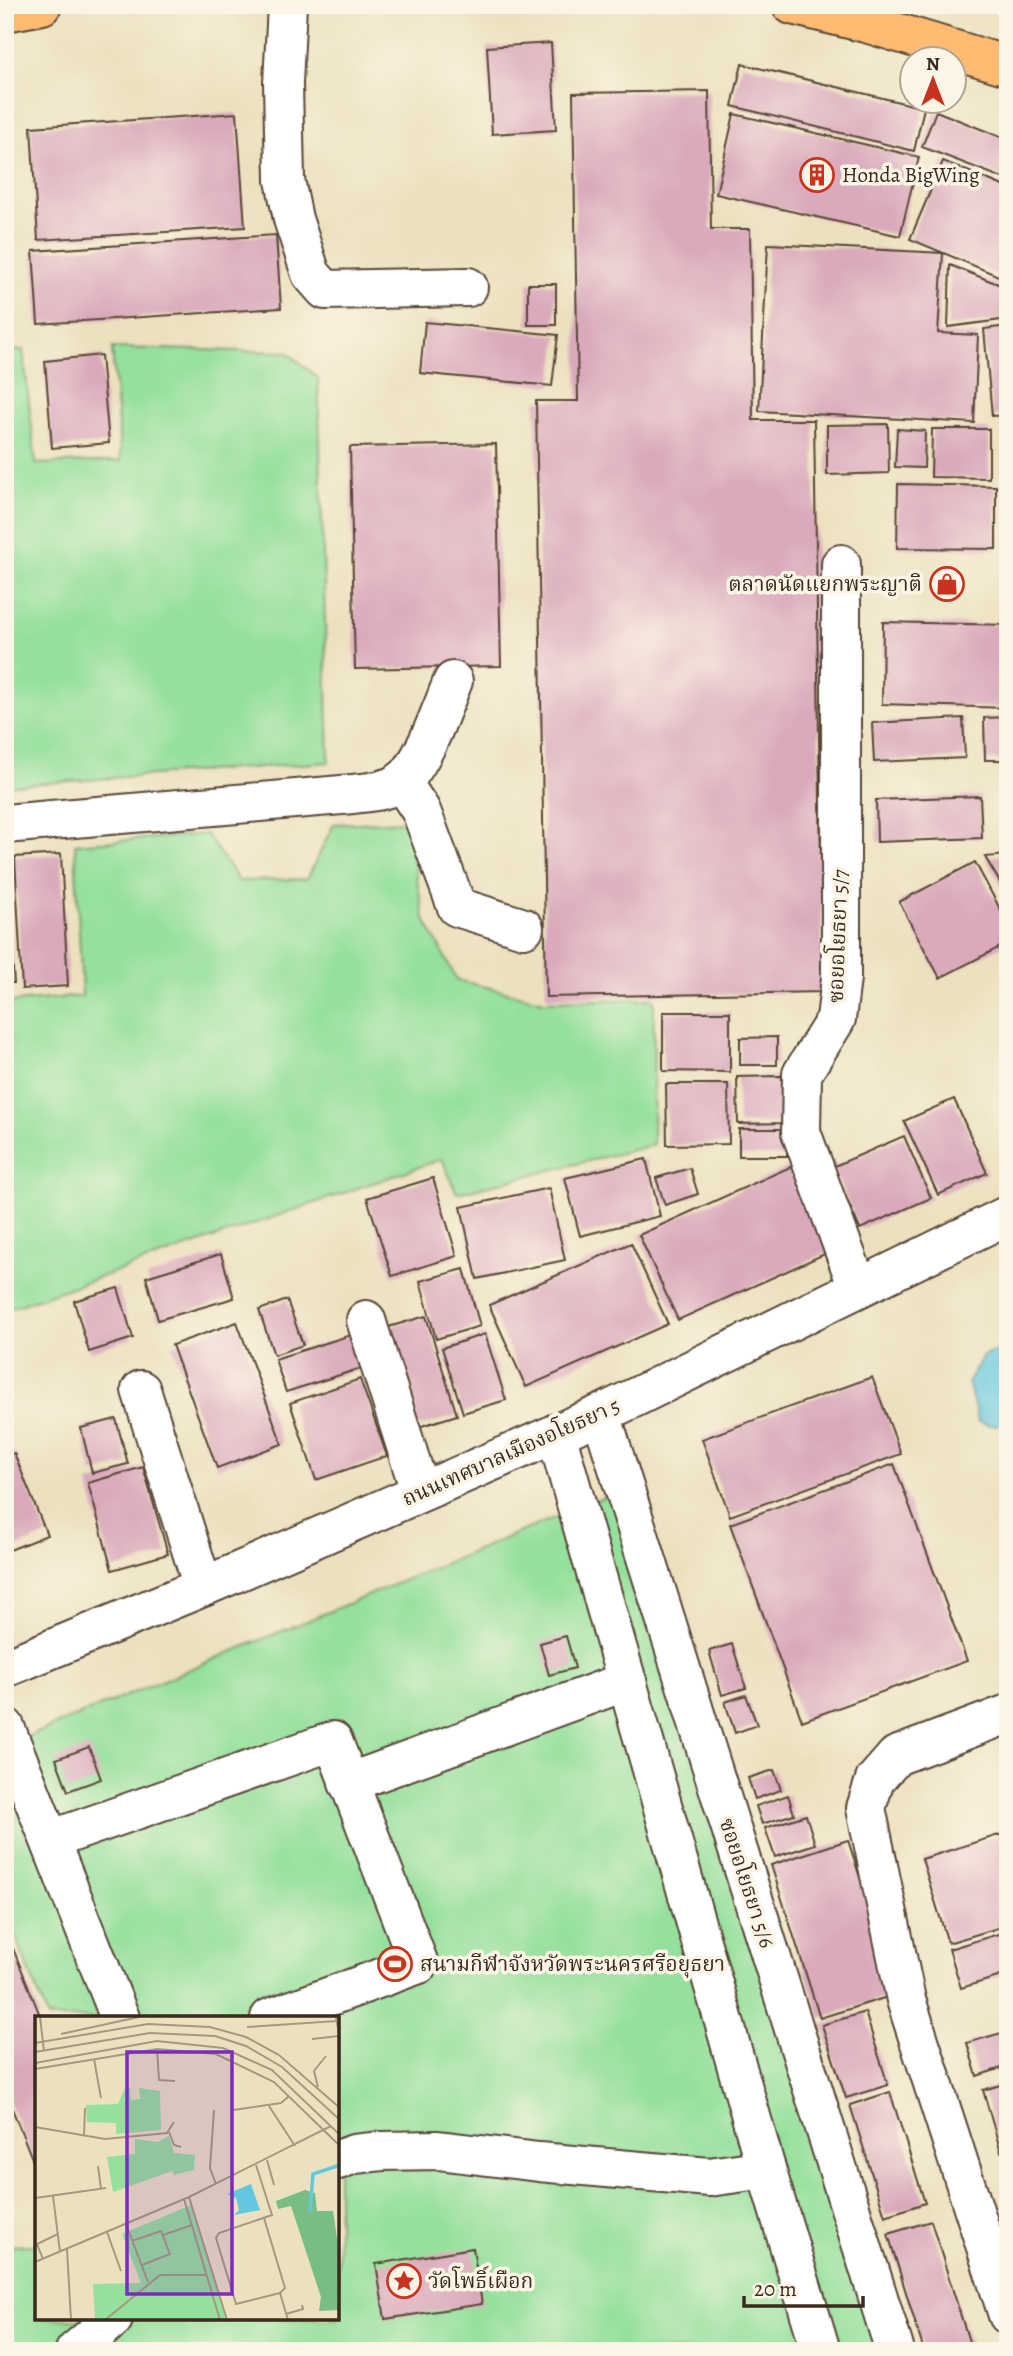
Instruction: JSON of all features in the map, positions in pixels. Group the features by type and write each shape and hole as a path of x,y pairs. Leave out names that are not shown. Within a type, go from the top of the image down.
{"main road":[{"path":"5,12 41,5"},
{"path":"792,5 866,23 1008,66"}],"street":[{"path":"287,5 283,83 285,180 293,219 311,274 326,290 468,288"},
{"name":"ซอยอโยธยา 5/7","path":"841,564 841,978 836,1019 802,1074 800,1132 858,1288"},
{"path":"5,824 386,789 401,781 414,766 432,733 453,681"},
{"path":"401,781 421,811 457,907 524,928"},
{"name":"ถนนเทศบาลเมืองอโยธยา 5","path":"5,1668 203,1587 601,1414 1008,1215"},
{"path":"366,1320 420,1491"},
{"path":"141,1390 203,1587"},
{"name":"ซอยอโยธยา 5/6","path":"601,1414 895,2351"},
{"path":"556,1433 766,2169 821,2351"},
{"path":"348,1783 627,1681"},
{"path":"1008,1714 895,1756 875,1780 866,1808 906,2000 1008,2315"},
{"path":"5,1727 119,2016"},
{"path":"50,1840 333,1741 419,1964 276,2016"},
{"path":"340,2159 354,2154 382,2151 438,2150 709,2177 766,2169"},
{"path":"75,2351 111,2321"}],"green space":[{"path":"112,348 287,352 318,378 329,762 5,786 5,351 23,350 36,464 121,461"},
{"path":"406,821 424,918 457,980 544,1001 654,999 653,1145 457,1193 442,1159 5,1310 5,1003 82,996 75,844 206,834 239,881 307,879 334,824"},
{"name":"สนามกีฬาจังหวัดพระนครศรีอยุธยา","path":"617,1492 883,2351 5,2351 5,2246 35,2245 35,2321 340,2321 340,2016 47,2016 5,1910 5,1746"}],"water":[{"path":"1008,1347 1008,1423 996,1426 978,1422 968,1382 983,1356"}],"building":[{"path":"551,43 556,130 492,134 487,47"},
{"path":"742,64 898,102 898,116 922,116 914,151 732,106"},
{"path":"709,91 711,229 750,229 753,420 814,420 823,992 546,997 536,401 578,401 573,93"},
{"path":"237,113 245,227 38,240 31,127"},
{"name":"Honda BigWing","path":"734,114 919,157 900,236 716,194"},
{"path":"934,116 948,116 1008,140 1008,180 922,147"},
{"path":"943,161 1008,188 1008,280 910,239"},
{"path":"276,235 281,308 38,324 33,251"},
{"path":"768,244 943,253 938,333 978,335 974,423 759,411"},
{"path":"950,265 1008,288 1008,319 948,327"},
{"path":"528,284 556,284 556,325 528,325"},
{"path":"425,322 558,335 552,386 420,373"},
{"path":"1008,326 1008,415 992,416 984,329"},
{"path":"101,355 109,443 52,448 45,361"},
{"path":"888,424 889,473 827,475 827,425"},
{"path":"897,429 925,431 924,468 895,467"},
{"path":"932,429 989,429 989,478 931,477"},
{"path":"496,444 501,666 355,669 350,447"},
{"path":"898,484 996,486 996,549 897,548"},
{"path":"883,622 1008,625 1008,708 882,704"},
{"path":"1008,717 1008,760 985,760 984,718"},
{"path":"963,718 965,758 874,762 872,723"},
{"path":"980,796 982,838 877,842 876,800"},
{"path":"61,854 68,986 22,989 15,857"},
{"path":"1008,855 1008,896 985,857"},
{"path":"975,862 1008,924 1008,943 940,978 899,902"},
{"path":"5,929 10,929 14,983 5,983"},
{"path":"663,1012 730,1012 730,1072 663,1071"},
{"path":"777,1037 777,1065 740,1065 740,1038"},
{"path":"782,1076 783,1123 738,1124 737,1077"},
{"path":"666,1084 728,1084 729,1144 667,1145"},
{"path":"954,1099 987,1173 938,1195 904,1121"},
{"path":"739,1129 787,1129 787,1156 739,1156"},
{"path":"904,1136 931,1198 860,1229 832,1167"},
{"path":"646,1159 660,1216 580,1236 565,1178"},
{"path":"799,1163 838,1248 678,1320 639,1235"},
{"path":"690,1168 698,1194 665,1205 656,1178"},
{"path":"433,1178 457,1256 392,1276 367,1198"},
{"path":"549,1188 565,1260 477,1279 461,1207"},
{"path":"631,1243 668,1324 526,1387 489,1305"},
{"path":"221,1254 234,1298 158,1320 146,1277"},
{"path":"464,1269 480,1326 436,1339 420,1281"},
{"path":"118,1288 133,1338 89,1352 74,1301"},
{"path":"287,1300 303,1345 274,1355 259,1310"},
{"path":"426,1316 457,1415 415,1428 385,1328"},
{"path":"237,1322 282,1444 217,1468 172,1345"},
{"path":"354,1334 365,1367 286,1392 275,1359"},
{"path":"485,1334 506,1400 463,1413 442,1348"},
{"path":"872,1377 901,1454 730,1516 702,1439"},
{"path":"360,1379 387,1456 316,1480 290,1403"},
{"path":"116,1419 128,1464 92,1473 81,1428"},
{"path":"14,1453 47,1535 5,1552 5,1457"},
{"path":"894,1464 967,1661 802,1721 730,1524"},
{"path":"143,1467 168,1554 112,1570 88,1483"},
{"path":"566,1636 575,1668 549,1675 540,1643"},
{"path":"732,1644 746,1688 722,1695 709,1651"},
{"path":"746,1695 757,1725 735,1733 725,1702"},
{"path":"89,1747 101,1779 68,1791 56,1759"},
{"path":"774,1770 781,1790 755,1799 748,1778"},
{"path":"788,1795 794,1814 762,1824 756,1806"},
{"path":"806,1815 815,1844 775,1857 765,1828"},
{"path":"1008,1832 1008,1925 948,1943 922,1859"},
{"path":"848,1840 897,1994 820,2018 771,1865"},
{"path":"1008,1931 1008,1974 961,1988 949,1949"},
{"path":"12,1946 40,2016 35,2016 35,2166 5,2091 5,1949"},
{"path":"865,2012 888,2085 846,2098 822,2025"},
{"path":"1008,2031 1008,2066 977,2076 967,2043"},
{"path":"1008,2083 1008,2151 1001,2152 983,2090"},
{"path":"890,2092 925,2203 885,2216 850,2105"},
{"path":"931,2221 972,2351 924,2351 888,2234"},
{"path":"473,2248 482,2304 385,2319 376,2264"}],"place":[{"name":"Honda BigWing","path":"817,175"},
{"name":"ตลาดนัดแยกพระญาติ","path":"947,584"},
{"name":"สนามกีฬาจังหวัดพระนครศรีอยุธยา","path":"395,1964"},
{"name":"วัดโพธิ์เผือก","path":"404,2281"}]}
